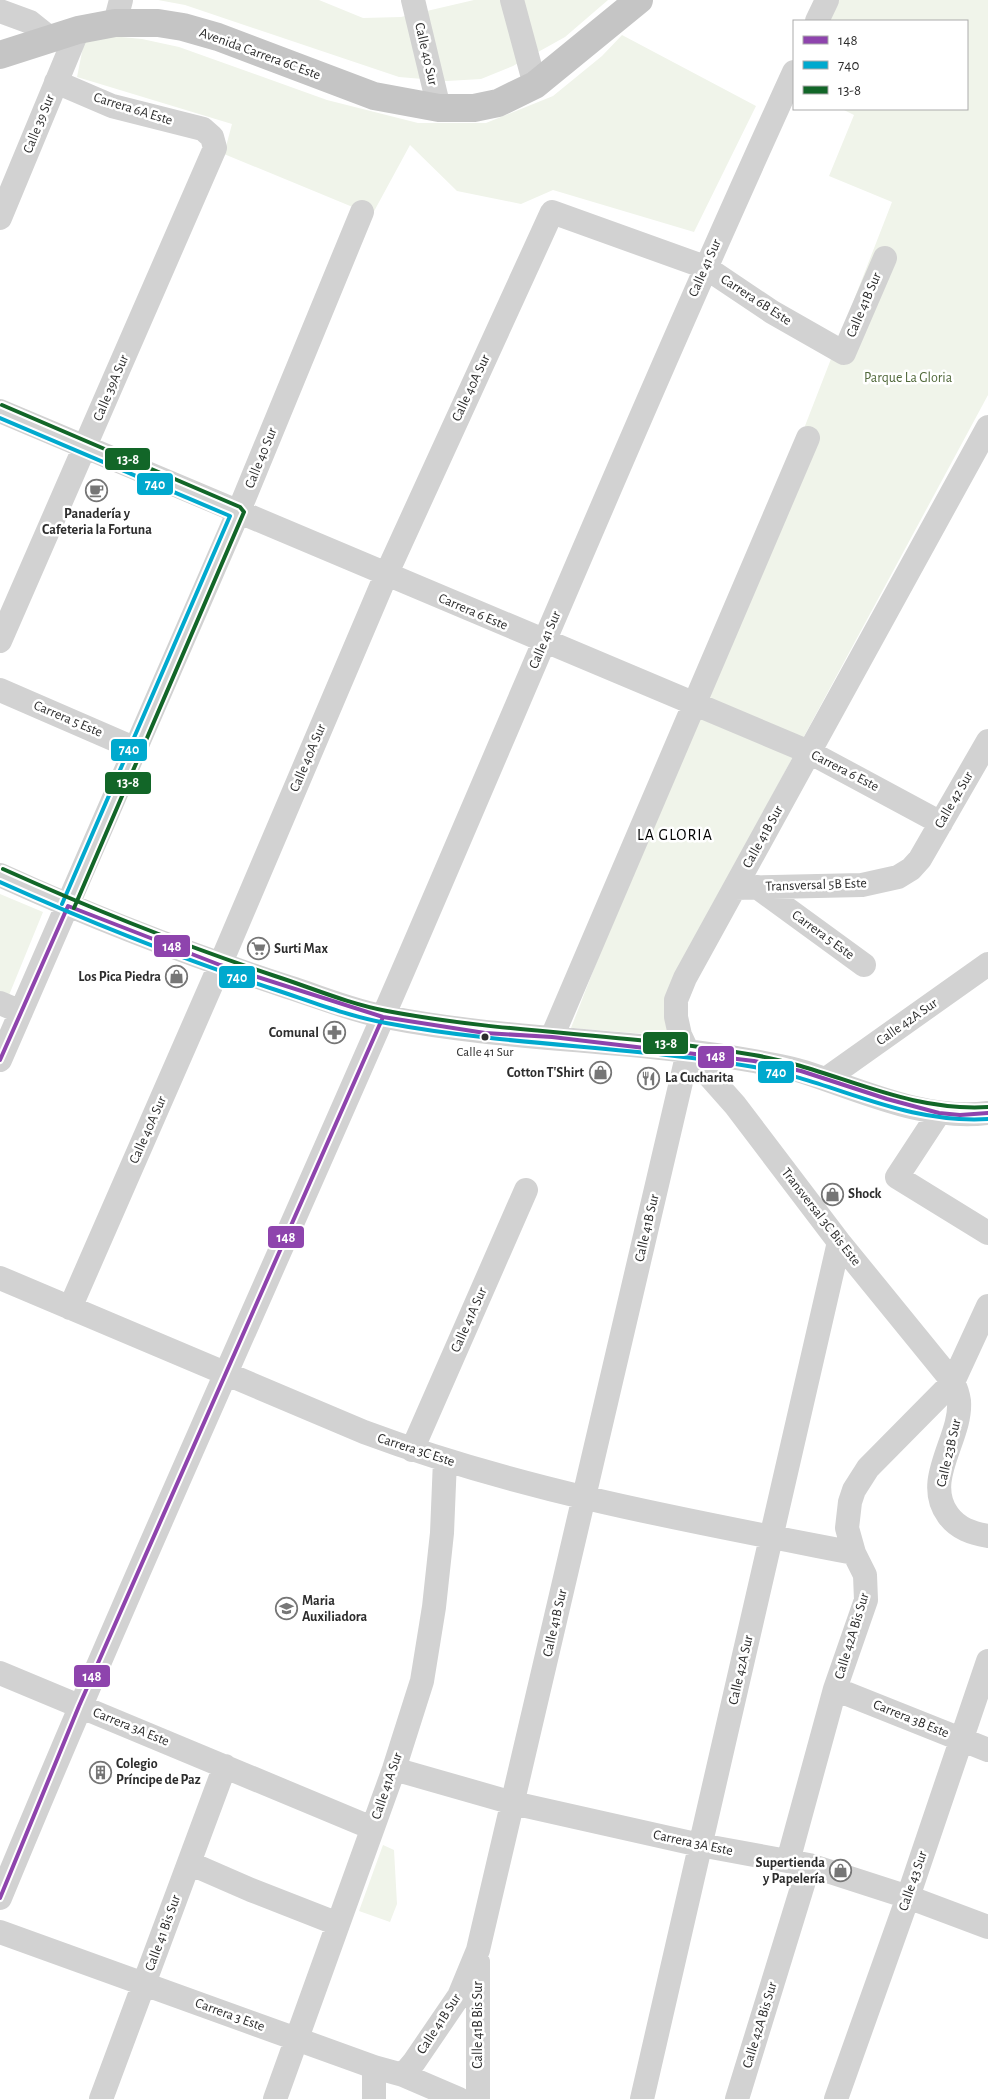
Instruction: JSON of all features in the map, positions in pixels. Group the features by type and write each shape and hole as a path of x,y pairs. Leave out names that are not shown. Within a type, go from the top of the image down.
{"main road":[{"name":"Avenida Carrera 6C Este","path":"0,55 78,30 118,11 158,23 183,27 218,37 374,96 439,108 474,108 498,103 535,85 628,4"}],"street":[{"name":"Calle 40 Sur","path":"413,0 439,108"},
{"path":"512,0 535,85"},
{"path":"817,20 827,0"},
{"path":"0,11 30,22 50,38"},
{"name":"Calle 39 Sur","path":"0,218 78,30"},
{"name":"Calle 41 Sur","path":"0,1898 80,1706 382,1017 705,267 793,74"},
{"name":"Carrera 6A Este","path":"56,82 112,106 202,129 210,134"},
{"name":"Calle 39A Sur","path":"0,641 86,448 214,151 213,140 210,134"},
{"name":"Calle 40 Sur","path":"0,1060 10,1008 68,906 238,513 362,212"},
{"name":"Carrera 6B Este","path":"552,212 705,267 772,312 844,353"},
{"name":"Calle 40A Sur","path":"70,1308 220,965 386,575 552,212"},
{"name":"Calle 41B Sur","path":"844,353 884,258"},
{"name":"Carrera 6 Este","path":"0,411 544,642 809,752 941,823"},
{"name":"Calle 41B Sur","path":"403,2075 459,1996 478,1950 688,1052 680,1035 676,1017 676,1000 684,978 746,887 809,752 988,428"},
{"path":"552,1037 808,438"},
{"name":"Carrera 5 Este","path":"0,690 136,749"},
{"name":"Calle 42 Sur","path":"920,859 941,823 982,764 988,741"},
{"name":"Transversal 5B Este","path":"746,887 862,885 898,877 912,869 920,859"},
{"path":"0,875 68,906 220,965 382,1017 485,1033 552,1037 754,1061 801,1071 939,1113 960,1115 988,1113"},
{"name":"Carrera 5 Este","path":"746,887 864,965"},
{"name":"Calle 42A Sur","path":"826,1079 988,964"},
{"name":"Transversal 3C Bis Este","path":"688,1052 735,1105 839,1242 953,1382"},
{"path":"939,1113 897,1177 988,1233"},
{"name":"Calle 41A Sur","path":"412,1450 526,1190"},
{"name":"Calle 42A Sur","path":"642,2099 839,1242"},
{"name":"Carrera 3C Este","path":"0,1278 226,1374 412,1450 585,1498 854,1553"},
{"name":"Calle 42A Bis Sur","path":"737,2099 798,1863 835,1689 866,1600 865,1576 854,1553 848,1534 847,1515 854,1490 860,1478 953,1382 988,1306"},
{"name":"Calle 23B Sur","path":"953,1382 957,1392 958,1407 939,1484 944,1508 953,1521 966,1530 988,1536"},
{"name":"Calle 41A Sur","path":"275,2099 394,1769 422,1681 442,1533 445,1460"},
{"name":"Calle 43 Sur","path":"836,2099 908,1897 988,1661"},
{"name":"Carrera 3A Este","path":"0,1673 372,1828"},
{"name":"Carrera 3B Este","path":"835,1689 988,1750"},
{"name":"Calle 41 Bis Sur","path":"101,2099 225,1766"},
{"name":"Carrera 3A Este","path":"394,1769 514,1802 700,1845 798,1863 908,1897 988,1927"},
{"path":"189,1863 338,1924"},
{"name":"Carrera 3 Este","path":"0,1932 374,2067 403,2075 459,2099"},
{"name":"Calle 41B Bis Sur","path":"478,1950 478,2099"},
{"path":"374,2067 374,2099"}],"green space":[{"path":"158,0 319,0 363,18 401,17 474,0 608,0 565,37 513,66 481,79 447,81 399,77 185,5"},
{"name":"Parque La Gloria","path":"835,0 988,0 988,395 685,957 673,1036 571,1028 892,202 829,176 854,115 844,110 968,110 968,20 826,20"},
{"path":"622,35 756,106 694,232 553,190 521,204 457,191 410,145 372,215 224,154 232,124 77,77 84,42 111,36 142,39 179,47 327,100 418,123 486,123 553,96 602,56"},
{"path":"0,894 43,912 7,1000 0,997"},
{"path":"383,1845 394,1850 397,1904 390,1922 359,1911"}],"transit line":[{"name":"13-8","path":"2,405 240,507 244,512 74,908"},
{"name":"740","path":"0,418 230,516 62,904"},
{"name":"13-8","path":"3,869 172,939 240,964 373,1008 478,1025 662,1042 754,1055 784,1061 869,1088 927,1103 957,1107 988,1107"},
{"name":"740","path":"0,882 169,952 315,1003 371,1020 478,1037 662,1054 754,1067 813,1082 898,1109 956,1119 988,1119"},
{"name":"148","path":"0,1060 68,906 220,965 383,1017 485,1033 552,1037 754,1061 801,1071 887,1099 939,1113 960,1115 988,1113"},
{"name":"148","path":"0,1898 79,1706 383,1017"}],"place":[{"name":"Panadería y Cafeteria la Fortuna","path":"97,491"},
{"name":"Surti Max","path":"258,949"},
{"name":"Los Pica Piedra","path":"177,977"},
{"name":"Comunal","path":"335,1033"},
{"name":"Calle 41 Sur","path":"485,1037"},
{"name":"Cotton T'Shirt","path":"600,1073"},
{"name":"La Cucharita","path":"649,1078"},
{"name":"Shock","path":"832,1194"},
{"name":"Maria Auxiliadora","path":"286,1609"},
{"name":"Colegio Príncipe de Paz","path":"100,1772"},
{"name":"Supertienda y Papelería","path":"841,1871"}],"district":[{"name":"LA GLORIA","path":"675,835"}]}
